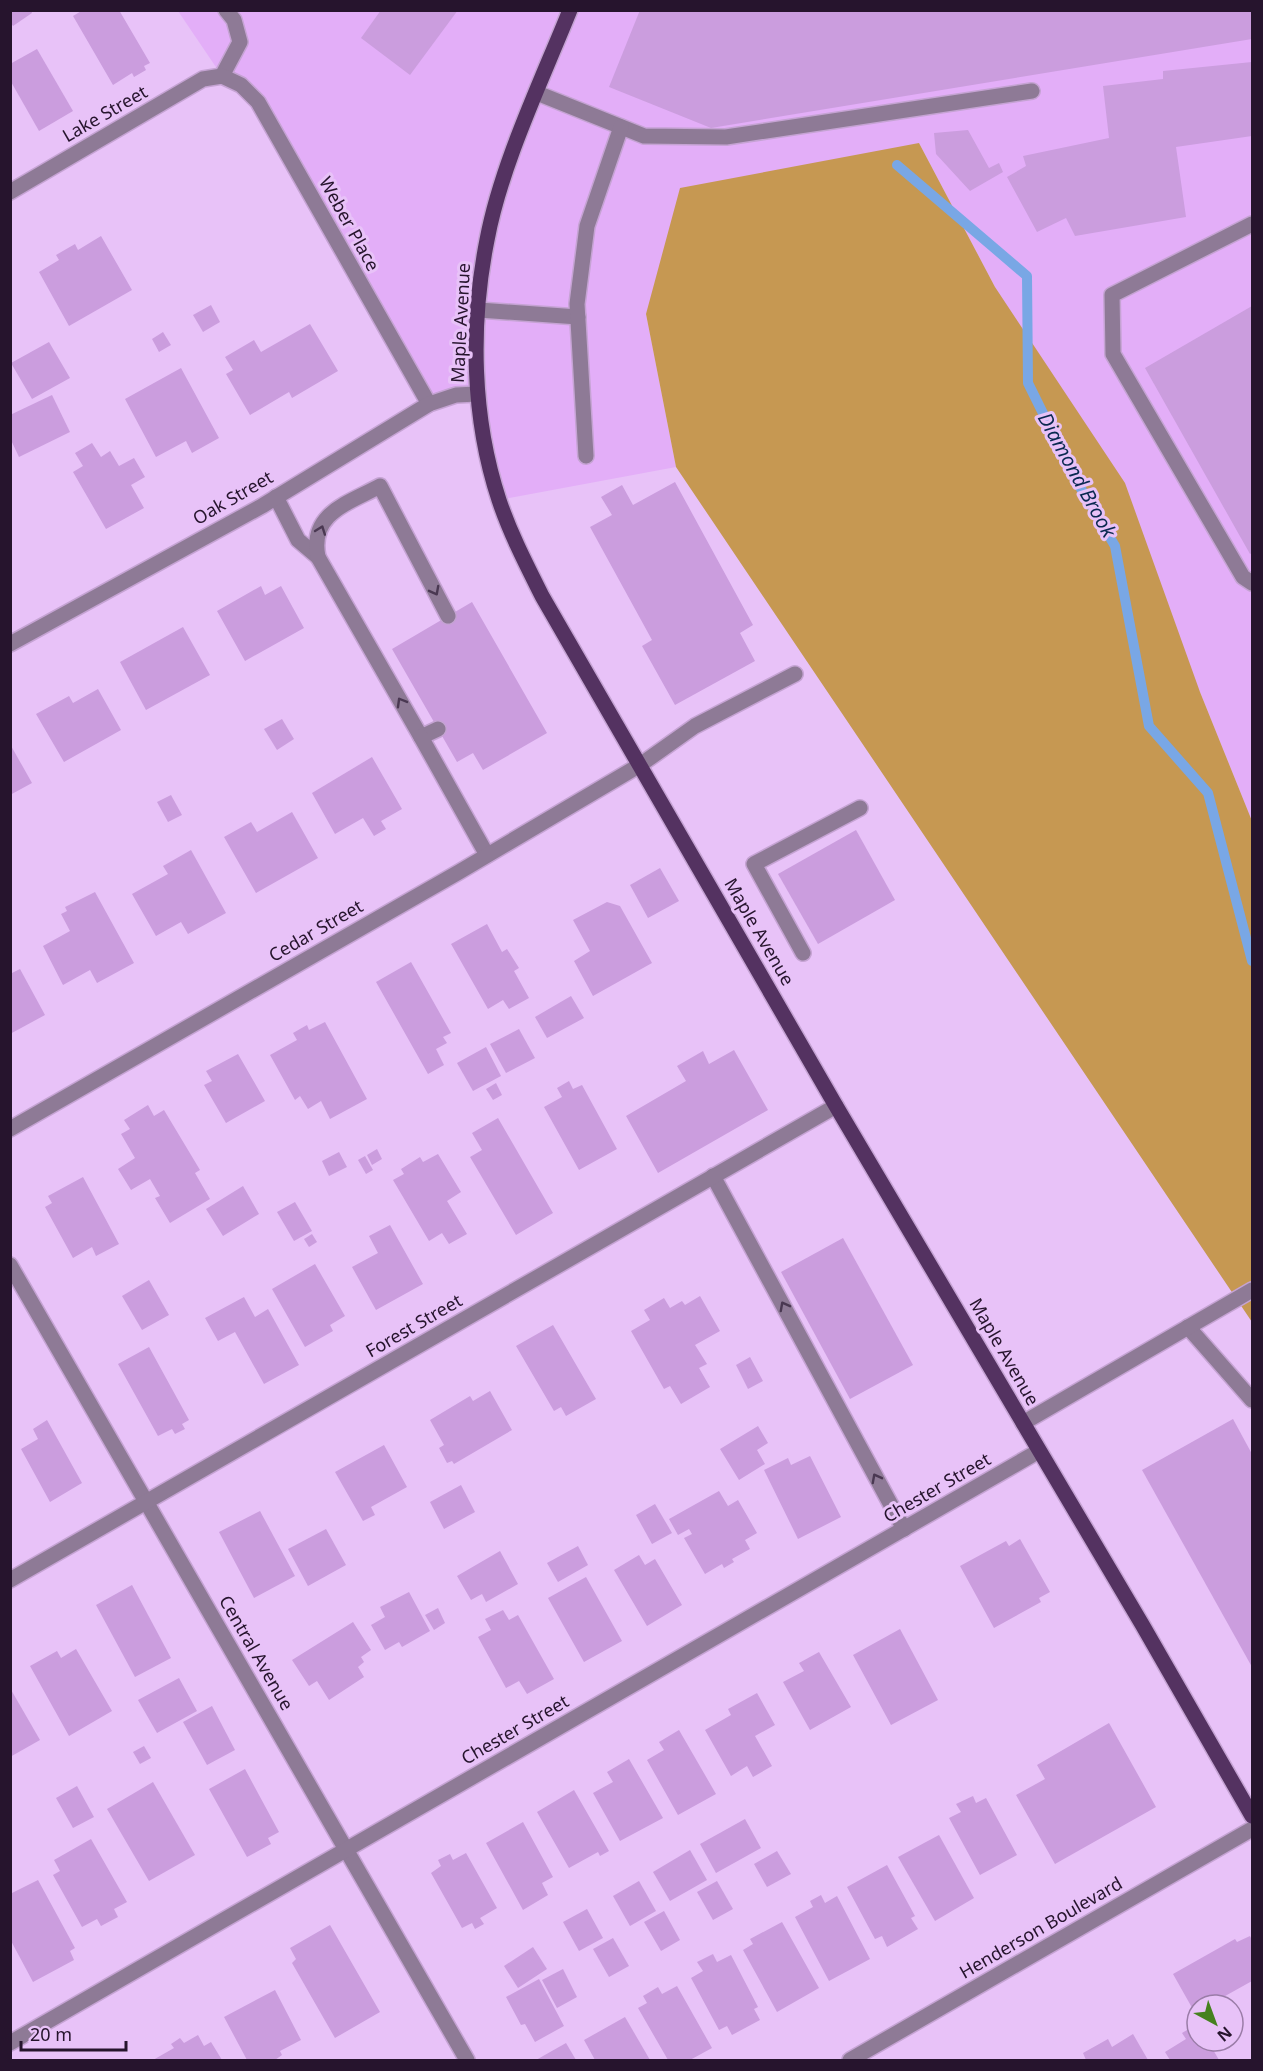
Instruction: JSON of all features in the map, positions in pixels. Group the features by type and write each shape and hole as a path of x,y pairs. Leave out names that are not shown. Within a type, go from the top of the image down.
{"main road":[{"name":"Maple Avenue","path":"570,10 501,189 487,240 478,310 477,394 486,451 499,500 519,550 542,596 837,1106 1251,1810"}],"street":[{"path":"222,76 240,42 234,20 226,10"},
{"name":"Lake Street","path":"10,192 203,79 222,76"},
{"name":"Weber Place","path":"222,76 241,85 258,102 429,404"},
{"path":"537,93 644,136 726,137 1032,91"},
{"path":"586,456 577,304 586,226 621,127"},
{"path":"1252,224 1112,295 1113,354 1244,577 1252,583"},
{"path":"478,310 578,317"},
{"name":"Oak Street","path":"10,645 276,497 429,404 456,395 477,394"},
{"path":"318,557 316,545 324,521 334,510 380,486 448,616"},
{"path":"276,497 298,540 318,557 487,855"},
{"name":"Cedar Street","path":"10,1129 640,765 695,726 795,674"},
{"path":"421,737 438,729"},
{"path":"803,953 754,864 860,808"},
{"name":"Forest Street","path":"10,1580 837,1106"},
{"path":"713,1176 904,1529"},
{"name":"Central Avenue","path":"10,1265 467,2061"},
{"path":"1023,1423 1252,1290"},
{"path":"1188,1327 1252,1400"},
{"name":"Chester Street","path":"10,2043 1039,1451"},
{"name":"Henderson Boulevard","path":"849,2061 1252,1829"}],"shaded area":[{"path":"178,11 1252,11 1252,821 1200,692 995,287 919,143 646,314 676,467 499,500 477,394 429,404 258,103 222,76"},
{"path":"919,143 995,287 1125,483 1200,692 1252,821 1252,1322 676,467 646,314 680,188"}],"building":[{"path":"10,10 31,10 32,13 13,26 10,22"},
{"path":"83,10 119,10 150,63 144,66 146,70 134,77 132,73 113,85 73,16"},
{"path":"381,10 458,10 410,75 361,38"},
{"path":"640,10 1252,10 1252,39 711,128 609,87"},
{"path":"37,49 73,111 39,131 10,80 10,64"},
{"path":"1252,62 1252,136 1176,147 1186,217 1075,236 1066,218 1037,232 1007,177 1026,166 1023,156 1109,138 1103,86 1163,79 1163,71"},
{"path":"968,130 989,168 999,163 1003,172 970,191 936,154 934,133"},
{"path":"101,236 132,290 69,326 39,272 59,260 56,255 75,244 78,250"},
{"path":"211,305 220,322 203,332 193,315"},
{"path":"1252,306 1252,553 1250,554 1145,368"},
{"path":"310,324 338,371 292,398 289,392 250,415 226,374 233,370 225,357 254,340 261,352"},
{"path":"163,332 171,345 159,352 152,339"},
{"path":"49,342 70,378 32,399 11,363"},
{"path":"181,368 219,438 192,453 186,441 156,457 125,399"},
{"path":"52,395 70,432 19,457 10,438 10,415"},
{"path":"92,443 101,457 110,451 119,466 134,458 145,477 131,485 144,508 106,529 73,472 83,466 75,453"},
{"path":"675,482 753,625 740,633 755,661 675,705 642,646 652,640 590,527 612,515 601,497 622,485 633,505"},
{"path":"261,586 265,595 281,586 304,628 245,661 217,611"},
{"path":"472,602 547,733 483,770 473,753 457,762 392,649"},
{"path":"183,627 210,675 146,710 120,662"},
{"path":"98,689 121,730 64,762 36,714 69,696 73,703"},
{"path":"282,719 294,739 277,750 264,729"},
{"path":"10,744 32,783 10,795"},
{"path":"372,757 402,809 381,821 386,829 374,836 363,818 335,834 312,793"},
{"path":"171,795 182,815 168,822 157,802"},
{"path":"292,812 318,858 256,893 224,837 251,822 257,832"},
{"path":"856,830 895,900 818,944 778,874"},
{"path":"191,850 226,913 188,934 181,922 156,936 132,894 168,874 163,866"},
{"path":"660,868 679,901 648,918 630,885"},
{"path":"95,892 134,963 97,983 90,970 63,985 43,946 70,931 61,914 67,911 65,907"},
{"path":"607,902 620,906 652,963 593,996 574,961 590,951 573,920"},
{"path":"487,924 502,952 507,949 519,968 514,971 529,998 509,1009 503,1000 488,1009 451,944"},
{"path":"411,962 451,1033 443,1037 447,1043 436,1049 444,1065 428,1074 376,982"},
{"path":"20,969 45,1015 10,1034 10,974"},
{"path":"571,996 584,1018 547,1038 535,1017"},
{"path":"325,1022 367,1099 330,1119 321,1101 308,1109 300,1096 295,1100 270,1055 297,1040 293,1033 307,1025 309,1030"},
{"path":"519,1029 535,1058 506,1073 490,1044"},
{"path":"486,1047 501,1076 473,1091 457,1063"},
{"path":"734,1050 768,1110 658,1173 626,1116 686,1081 677,1066 703,1051 709,1064"},
{"path":"238,1054 265,1101 226,1123 204,1085 212,1081 206,1071"},
{"path":"569,1081 573,1089 582,1085 617,1149 579,1170 544,1107 562,1097 557,1088"},
{"path":"496,1083 502,1095 493,1100 486,1089"},
{"path":"148,1105 154,1116 164,1110 200,1170 195,1173 210,1199 170,1223 155,1198 160,1196 150,1179 131,1190 118,1169 135,1158 121,1134 130,1129 124,1120"},
{"path":"498,1118 553,1213 516,1235 470,1157 482,1150 472,1133"},
{"path":"377,1149 382,1159 372,1165 367,1155"},
{"path":"339,1152 347,1167 329,1176 322,1161"},
{"path":"438,1154 461,1192 447,1201 467,1234 449,1244 442,1233 429,1241 393,1180 404,1174 401,1169 420,1157 423,1162"},
{"path":"365,1156 373,1170 366,1174 358,1160"},
{"path":"83,1177 119,1244 96,1256 92,1247 73,1258 45,1207 52,1203 48,1196"},
{"path":"243,1186 259,1214 223,1236 206,1209"},
{"path":"295,1202 312,1231 294,1241 277,1212"},
{"path":"390,1225 423,1284 376,1310 352,1267 378,1253 369,1236"},
{"path":"312,1234 317,1242 309,1247 304,1239"},
{"path":"843,1238 913,1365 850,1399 781,1272"},
{"path":"315,1264 345,1316 330,1325 333,1331 305,1347 272,1289"},
{"path":"149,1280 169,1315 142,1330 122,1296"},
{"path":"700,1296 720,1331 695,1345 707,1364 699,1368 710,1387 681,1404 670,1386 664,1389 631,1331 650,1320 644,1310 664,1298 670,1308 682,1301 685,1305"},
{"path":"244,1297 255,1317 268,1309 299,1365 264,1384 235,1332 218,1341 205,1318"},
{"path":"553,1325 596,1399 566,1416 561,1407 554,1411 516,1346"},
{"path":"149,1347 189,1420 182,1424 185,1429 175,1434 172,1429 158,1436 118,1364"},
{"path":"750,1357 763,1381 748,1389 736,1365"},
{"path":"490,1391 512,1430 454,1464 452,1461 447,1463 439,1448 444,1445 430,1420 470,1396 473,1401"},
{"path":"1233,1419 1252,1454 1252,1667 1142,1470"},
{"path":"47,1420 82,1483 50,1502 21,1449 38,1439 33,1429"},
{"path":"758,1426 768,1443 757,1450 765,1464 739,1480 720,1449"},
{"path":"384,1445 407,1487 371,1507 375,1515 363,1521 335,1472"},
{"path":"810,1456 841,1517 798,1539 764,1470 788,1458 791,1465"},
{"path":"461,1485 475,1512 444,1529 430,1502"},
{"path":"719,1491 728,1506 738,1500 757,1533 745,1540 750,1549 732,1559 734,1562 724,1568 722,1564 705,1574 684,1538 692,1534 689,1529 678,1535 669,1519"},
{"path":"655,1504 672,1533 652,1544 636,1515"},
{"path":"260,1511 295,1576 254,1598 219,1532"},
{"path":"326,1529 346,1565 308,1586 288,1549"},
{"path":"1020,1539 1050,1592 1039,1598 1041,1602 994,1628 960,1566 1006,1541 1009,1546"},
{"path":"578,1546 588,1565 558,1582 547,1563"},
{"path":"500,1551 518,1584 486,1602 482,1594 471,1600 457,1576"},
{"path":"639,1555 645,1565 655,1559 682,1605 647,1626 614,1570"},
{"path":"586,1577 622,1641 584,1662 548,1598"},
{"path":"132,1585 171,1658 135,1677 96,1605"},
{"path":"409,1592 430,1631 402,1647 399,1642 385,1650 371,1625 385,1617 380,1607"},
{"path":"438,1608 445,1623 434,1630 425,1615"},
{"path":"503,1610 509,1620 518,1615 554,1679 527,1694 519,1681 506,1688 478,1637 491,1630 485,1619"},
{"path":"353,1622 371,1650 361,1657 364,1662 358,1667 364,1677 329,1700 317,1681 309,1686 292,1660"},
{"path":"900,1629 938,1700 891,1725 853,1655"},
{"path":"76,1649 112,1711 69,1736 30,1666 57,1651 61,1658"},
{"path":"819,1652 851,1707 810,1730 783,1682 804,1671 799,1663"},
{"path":"179,1678 197,1711 157,1733 138,1700"},
{"path":"10,1688 40,1740 10,1757"},
{"path":"757,1693 775,1725 755,1736 772,1766 753,1777 747,1766 731,1776 705,1730 731,1715 728,1709"},
{"path":"212,1706 235,1750 207,1765 183,1722"},
{"path":"1109,1723 1156,1807 1055,1864 1016,1795 1045,1779 1037,1765"},
{"path":"679,1730 716,1794 678,1815 647,1760 664,1750 659,1742"},
{"path":"144,1746 151,1758 140,1764 133,1752"},
{"path":"629,1759 663,1818 620,1841 593,1793 613,1782 607,1772"},
{"path":"245,1769 279,1832 268,1838 271,1844 247,1857 209,1789"},
{"path":"153,1782 195,1855 149,1881 107,1809"},
{"path":"77,1786 94,1817 73,1828 56,1798"},
{"path":"574,1790 609,1851 600,1856 598,1852 569,1868 537,1812"},
{"path":"973,1796 976,1803 986,1798 1017,1855 980,1875 949,1818 961,1812 956,1804"},
{"path":"745,1819 761,1848 716,1873 700,1844"},
{"path":"523,1822 553,1877 542,1883 548,1895 523,1910 486,1843"},
{"path":"939,1835 974,1898 935,1921 898,1857"},
{"path":"91,1839 127,1902 114,1909 118,1917 101,1926 97,1919 82,1927 53,1875 60,1871 54,1860"},
{"path":"690,1850 707,1880 670,1901 653,1872"},
{"path":"777,1851 791,1874 767,1887 754,1864"},
{"path":"466,1853 497,1908 480,1918 484,1924 475,1929 472,1923 462,1928 431,1873 441,1866 438,1860 450,1854 453,1860"},
{"path":"887,1865 915,1916 911,1918 918,1929 887,1947 882,1936 875,1939 847,1887"},
{"path":"38,1880 75,1948 70,1951 74,1960 33,1982 10,1939 10,1894"},
{"path":"639,1881 656,1911 630,1926 613,1896"},
{"path":"717,1881 733,1909 713,1920 697,1892"},
{"path":"821,1895 825,1903 837,1896 870,1959 829,1981 795,1917 813,1907 810,1901"},
{"path":"587,1909 603,1938 579,1951 563,1922"},
{"path":"664,1911 680,1940 661,1951 644,1922"},
{"path":"782,1922 819,1988 777,2012 743,1950 753,1944 750,1939"},
{"path":"330,1925 380,2012 335,2038 292,1963 296,1959 290,1948"},
{"path":"1250,1936 1252,1940 1252,1981 1230,1993 1185,1993 1185,1995 1173,1974 1235,1939 1237,1942"},
{"path":"613,1938 629,1966 609,1977 593,1949"},
{"path":"533,1947 547,1969 518,1988 504,1966"},
{"path":"713,1954 717,1962 731,1955 758,2007 754,2009 760,2020 732,2035 727,2026 719,2030 691,1978 703,1971 697,1962"},
{"path":"563,1969 577,1997 557,2008 542,1980"},
{"path":"539,1979 564,2026 535,2042 525,2024 521,2025 506,1997"},
{"path":"677,1986 712,2048 690,2060 668,2060 638,2008 647,2003 643,1996 658,1987 662,1994"},
{"path":"275,1990 301,2040 280,2051 282,2055 275,2060 247,2060 224,2017"},
{"path":"625,2017 650,2060 595,2060 584,2040"},
{"path":"1133,2034 1148,2060 1086,2060 1083,2053 1108,2039 1112,2047"},
{"path":"198,2035 204,2046 211,2042 222,2060 153,2060 174,2048 171,2044 180,2038 184,2043"},
{"path":"1185,2040 1185,2053 1215,2053 1219,2060 1170,2060 1165,2052"},
{"path":"566,2043 576,2060 536,2060"}],"waterway":[{"name":"Diamond Brook","path":"897,165 1027,276 1028,383 1077,482 1115,546 1149,726 1208,793 1252,961"}]}
